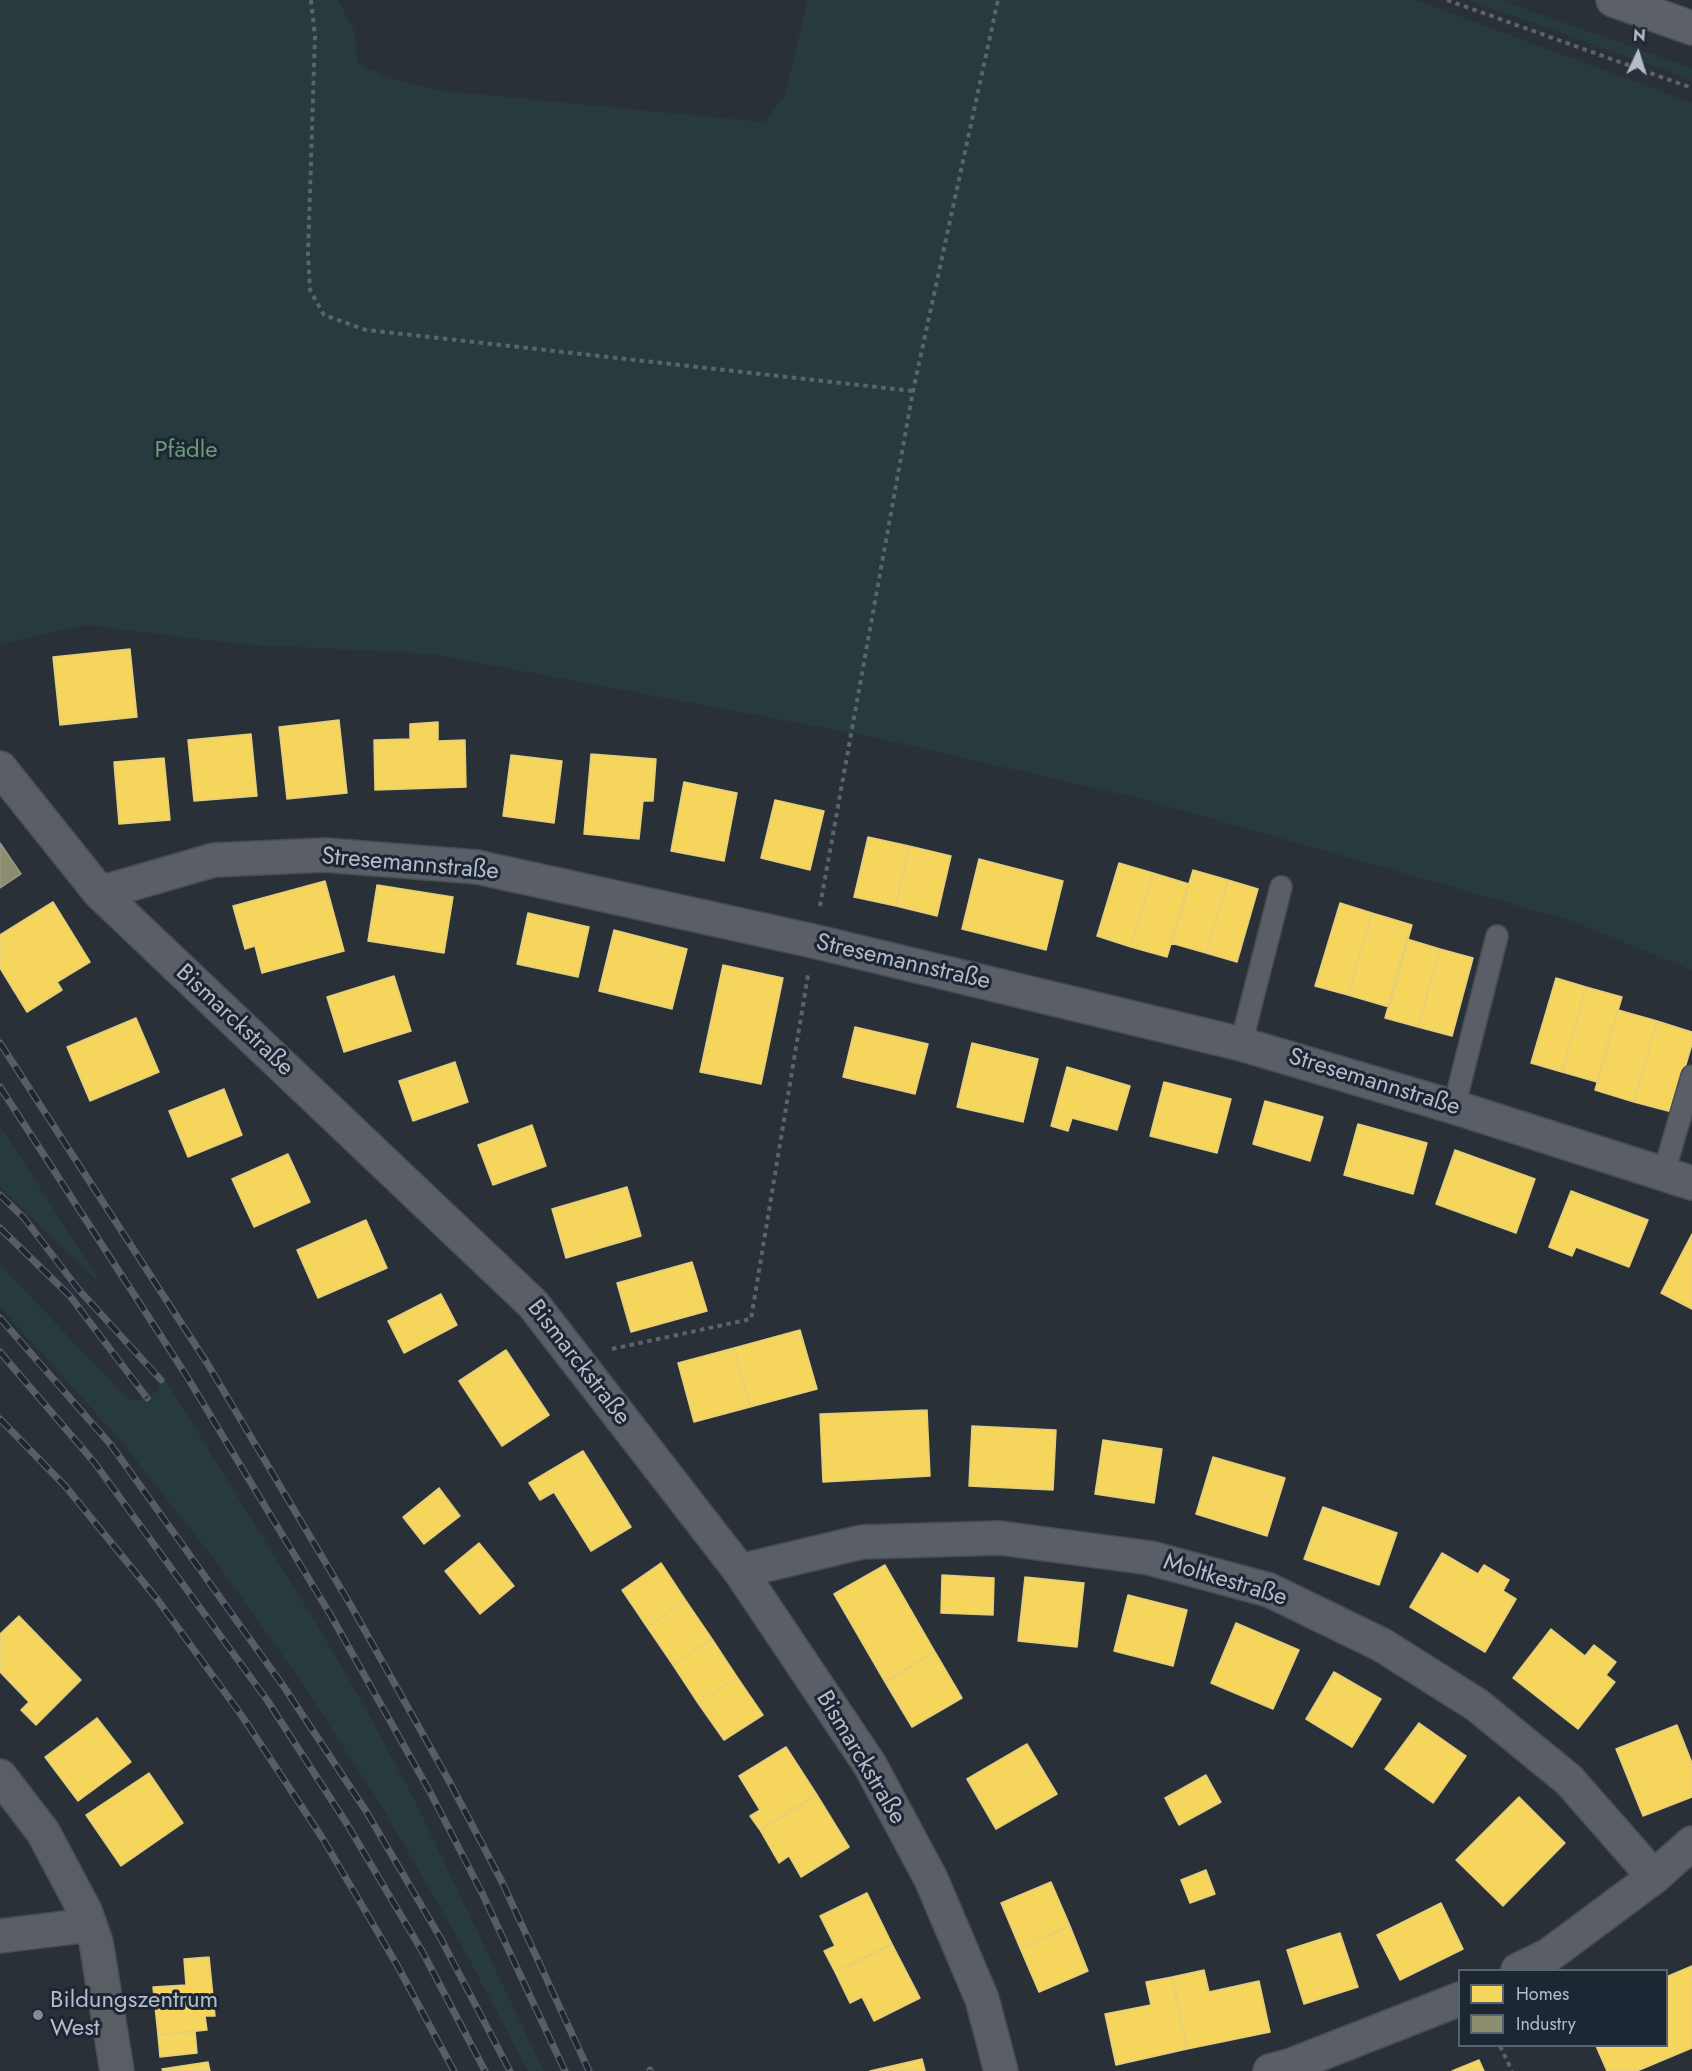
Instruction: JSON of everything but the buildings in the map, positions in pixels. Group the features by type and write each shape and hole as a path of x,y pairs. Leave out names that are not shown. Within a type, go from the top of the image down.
{"main road":[{"path":"1612,0 1692,28"}],"street":[{"name":"Bismarckstraße","path":"0,768 100,893 533,1304 740,1571 870,1766 931,1879 982,2000 1001,2071"},
{"name":"Stresemannstraße","path":"100,893 214,860 325,855 477,867 813,941 1241,1044 1454,1107 1678,1178"},
{"name":"Moltkestraße","path":"740,1571 862,1542 1000,1538 1150,1558 1269,1590 1382,1645 1477,1705 1569,1780 1654,1877"},
{"path":"0,1776 43,1832 73,1886 90,1925 96,1942 117,2071"},
{"path":"1522,1969 1549,1955 1654,1877 1692,1843"},
{"path":"0,1936 90,1925"},
{"path":"1270,2071 1311,2058 1458,2000"}],"lane":[{"path":"1241,1044 1281,887"},
{"path":"1454,1107 1497,936"},
{"path":"1678,1178 1692,1076"}],"path":[{"path":"311,0 315,36 308,254 310,290 324,315 366,330 913,391"},
{"path":"575,1358 751,1319 813,941 913,391 998,0"},
{"path":"1447,0 1692,88"},
{"path":"1500,2047 1512,2071"}],"green space":[{"name":"Pfädle","path":"0,0 338,0 354,30 358,64 388,77 435,90 764,122 784,97 808,0 1416,0 1692,103 1692,970 1569,920 1138,798 868,736 431,654 237,644 86,625 0,644"},
{"path":"1469,0 1500,0 1692,68 1692,80"},
{"path":"0,1125 104,1288 0,1187"},
{"path":"0,1265 129,1400 143,1400 157,1391 161,1380 159,1370 316,1623 367,1711 414,1799 544,2071 528,2071 455,1933 379,1802 298,1677 212,1556 120,1440 0,1307"}],"railway":[{"path":"0,1043 207,1363 350,1604 449,1781 502,1882 589,2071"},
{"path":"0,1087 186,1375 330,1614 430,1792 482,1893 565,2071"},
{"path":"0,1195 24,1218 79,1290 161,1380"},
{"path":"0,1228 70,1296 147,1398"},
{"path":"0,1318 111,1445 284,1687 366,1811 441,1939 510,2071"},
{"path":"0,1352 94,1462 267,1700 347,1824 422,1951 485,2071"},
{"path":"0,1419 66,1487 157,1599 242,1716 323,1839 397,1965 454,2071"}],"place":[{"name":"Bildungszentrum West","path":"38,2015"}]}
